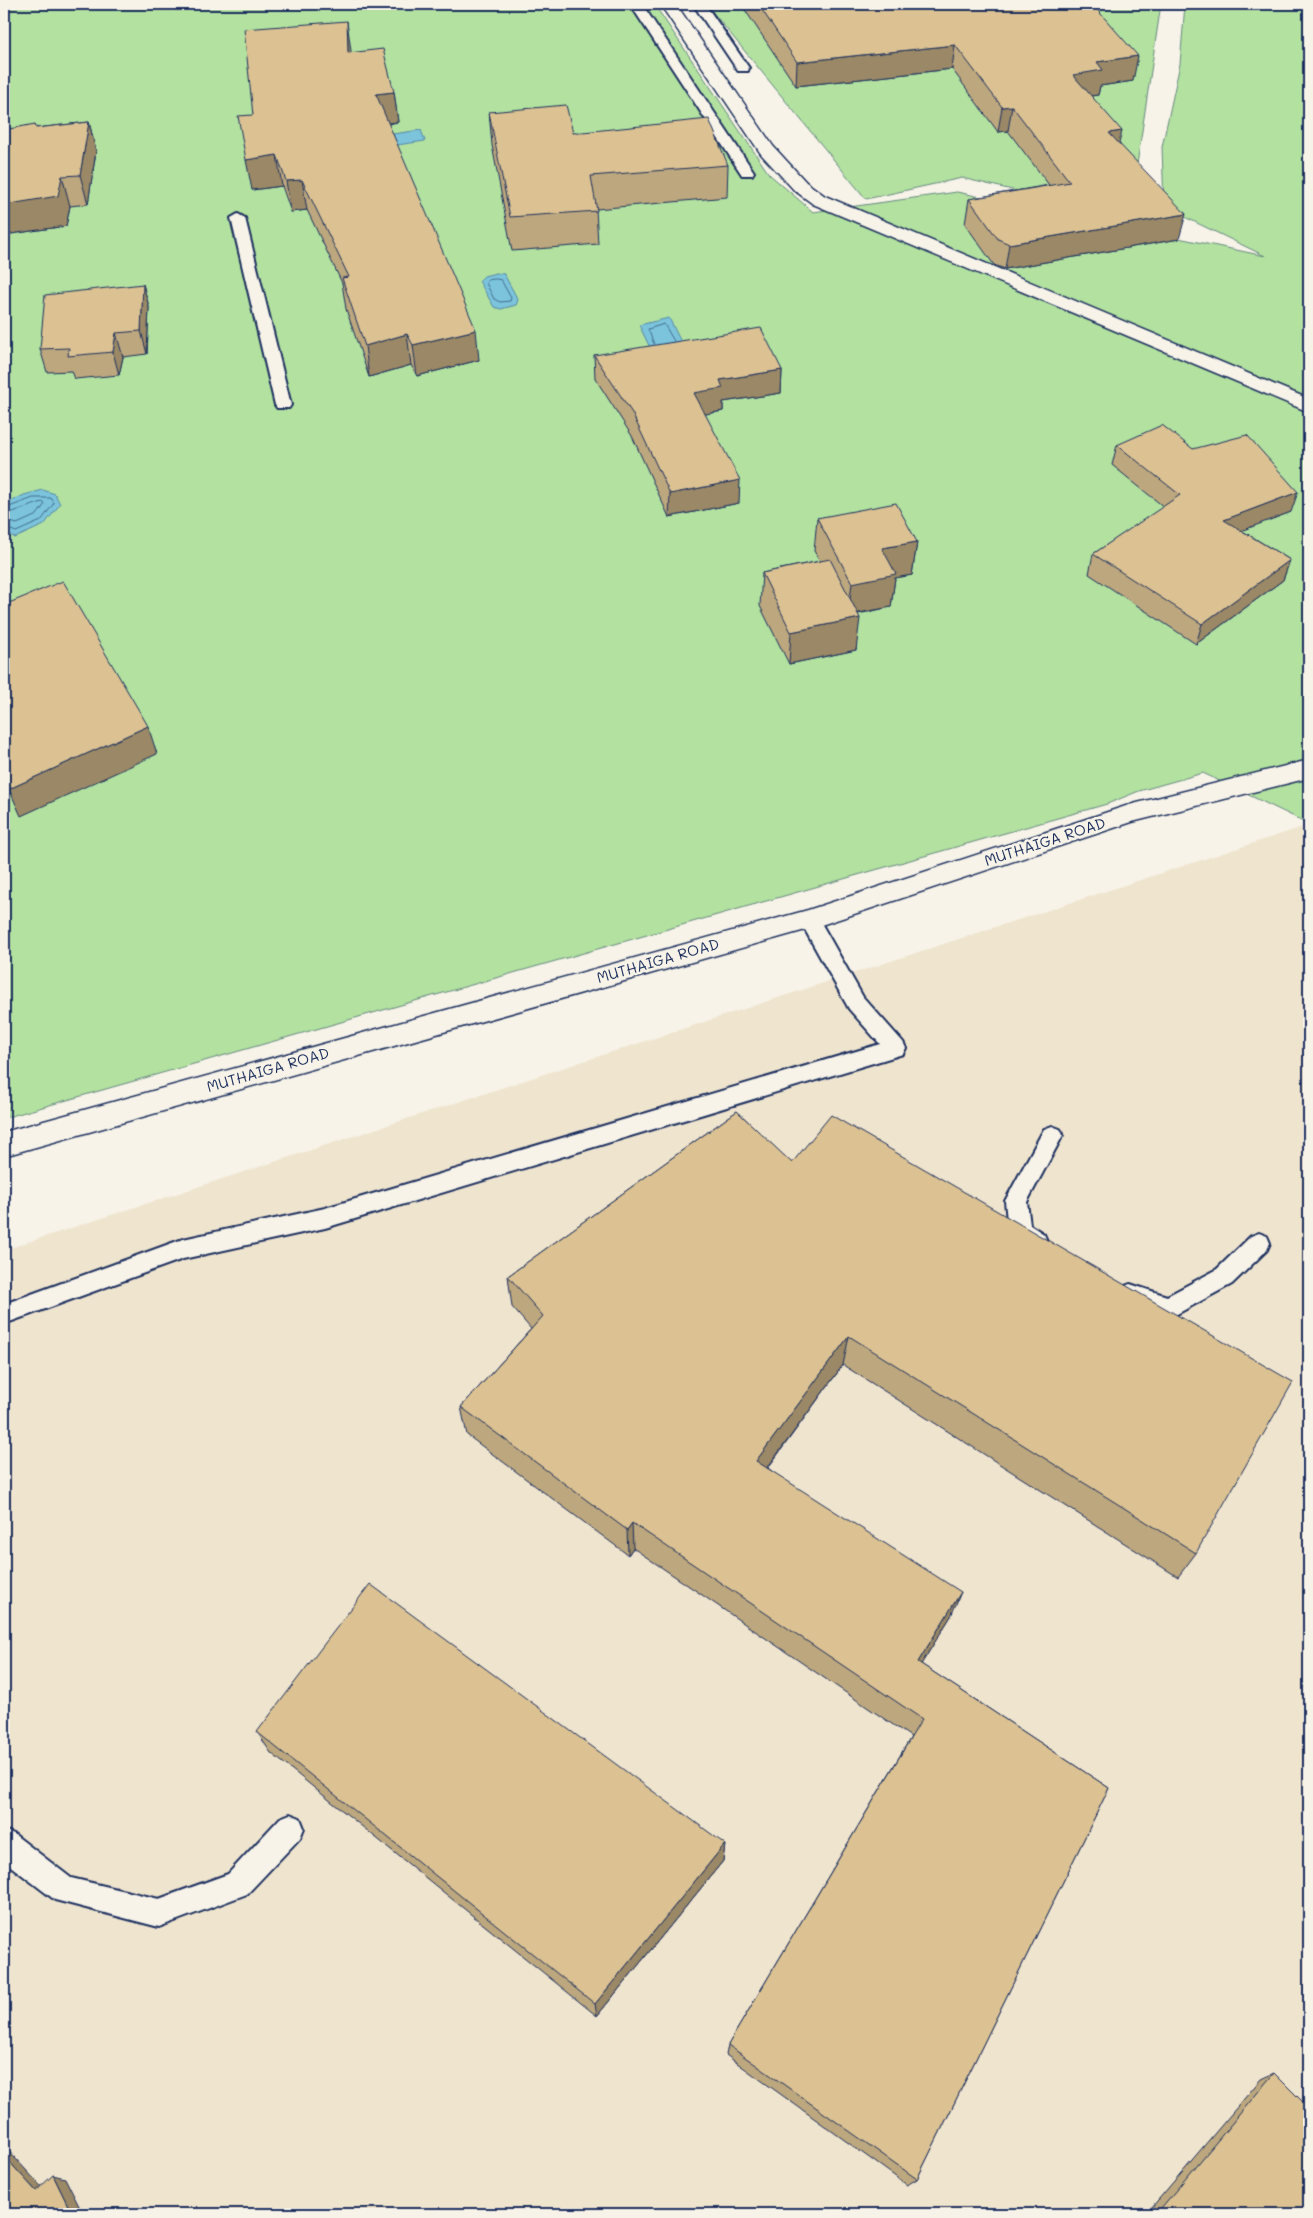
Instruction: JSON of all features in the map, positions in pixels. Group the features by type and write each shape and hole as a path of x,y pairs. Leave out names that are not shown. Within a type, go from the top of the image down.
{"main road":[{"path":"668,4 767,150 800,186 819,200 1309,406"},
{"name":"MUTHAIGA ROAD","path":"4,1144 809,919 1129,814 1309,769"}],"lane":[{"path":"636,4 747,172"},
{"path":"699,4 743,68"},
{"path":"238,218 283,405"},
{"path":"4,1314 57,1293 183,1249 325,1218 896,1048 856,1003 809,919"},
{"path":"1052,1135 1016,1201 1019,1230 1052,1252"},
{"path":"1114,1286 1122,1291 1169,1307 1224,1277 1259,1243"},
{"path":"4,1844 65,1890 159,1913 237,1884 290,1828"}],"shaded area":[{"path":"1306,826 1309,835 1309,2214 4,2214 4,1250"}],"green space":[{"path":"4,4 654,4 769,174 813,212 957,192 1265,256 1164,207 1162,147 1180,64 1185,4 1309,4 1309,824 1203,773 1139,791 1107,804 4,1118"},
{"path":"706,4 1161,4 1129,218 962,178 866,199"}],"water":[{"path":"421,130 425,141 375,148 372,137"},
{"path":"496,273 504,274 518,300 516,305 501,309 494,307 479,281 484,276"},
{"path":"669,318 687,354 656,360 639,325"},
{"path":"43,490 55,494 60,504 44,525 15,538 4,531 4,505 24,495"}],"building":[{"path":"758,4 1092,4 1138,56 1097,62 1103,70 1073,75 1122,131 1109,133 1186,214 1009,244 998,239 969,199 1070,182 1012,106 1002,107 955,45 797,62"},
{"path":"347,21 348,53 383,49 394,92 376,94 476,330 413,345 407,334 365,346 342,278 349,277 302,180 286,181 277,155 246,160 238,116 253,115 244,29"},
{"path":"566,105 573,133 709,119 728,165 591,176 597,211 510,217 489,112"},
{"path":"89,122 80,175 62,176 58,196 4,205 4,130 35,124 36,128"},
{"path":"143,284 141,331 116,333 113,352 68,356 69,348 40,349 45,295"},
{"path":"761,328 782,370 720,380 723,388 694,393 740,480 670,494 632,413 594,355"},
{"path":"1162,425 1193,449 1247,435 1298,492 1224,520 1290,560 1202,624 1093,554 1180,495 1117,445"},
{"path":"896,503 917,542 882,548 896,574 852,583 817,518"},
{"path":"830,559 860,618 791,632 762,573"},
{"path":"63,581 148,726 9,789 4,767 4,605"},
{"path":"737,1111 792,1163 831,1115 1293,1382 1196,1553 849,1336 756,1461 961,1592 918,1662 1109,1788 917,2179 728,2045 922,1719 632,1523 627,1530 461,1407 543,1316 508,1276"},
{"path":"370,1584 725,1844 595,2004 257,1732"},
{"path":"1274,2073 1309,2108 1303,2129 1309,2137 1309,2201 1306,2205 1309,2209 1309,2214 1156,2214"},
{"path":"4,2156 36,2191 53,2175 72,2214 4,2214"}]}
